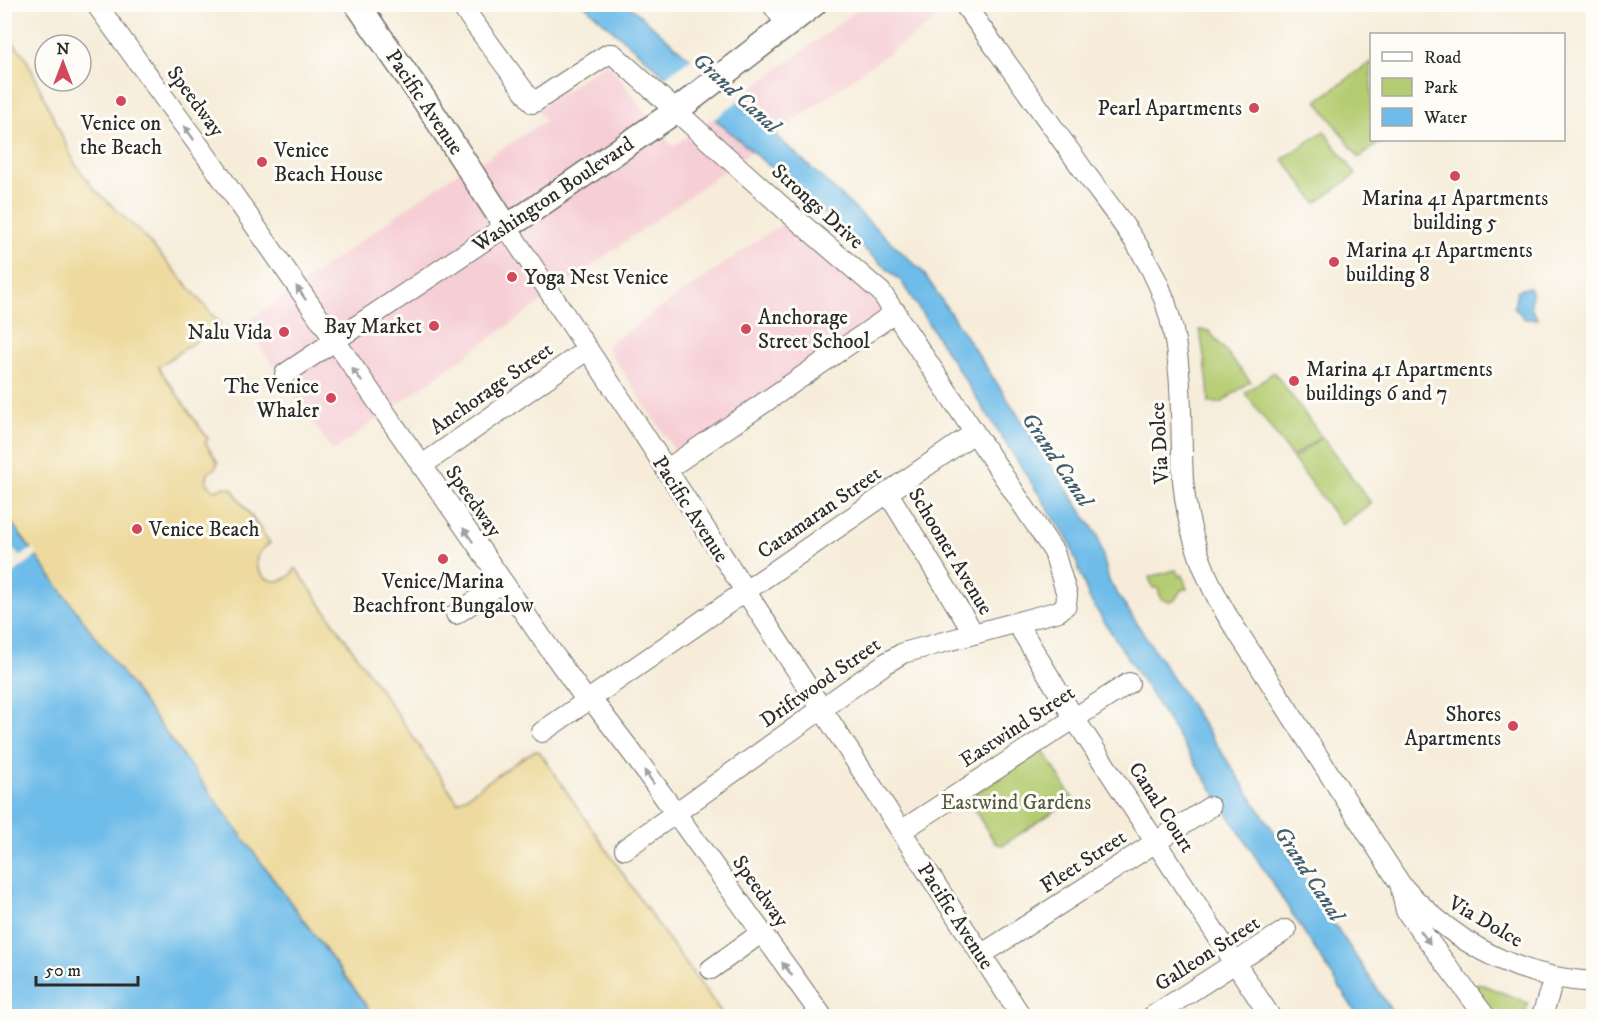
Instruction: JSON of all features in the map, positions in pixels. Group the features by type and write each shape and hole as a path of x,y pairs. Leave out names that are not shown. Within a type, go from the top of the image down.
{"main road":[{"name":"Pacific Avenue","path":"357,4 425,101 506,226"},
{"name":"Washington Boulevard","path":"506,226 521,218 682,105 814,4"}],"street":[{"name":"Speedway","path":"96,4 210,162 502,583 587,701 595,704 601,712 822,1017"},
{"name":"Strongs Drive","path":"460,4 533,103 608,54 614,54 682,105 797,220 881,292 1054,552 1067,595 1066,605"},
{"path":"772,4 787,26"},
{"name":"Via Dolce","path":"964,4 1133,237 1163,294 1179,364 1185,497 1191,531 1214,593 1228,617 1401,885 1422,909 1443,927 1497,959 1554,978 1593,982"},
{"name":"Washington Boulevard","path":"285,374 506,226"},
{"name":"Pacific Avenue","path":"506,226 1021,1017"},
{"path":"666,470 896,312"},
{"name":"Anchorage Street","path":"421,466 588,349"},
{"name":"Catamaran Street","path":"542,732 974,433"},
{"name":"Schooner Avenue","path":"888,493 974,634"},
{"path":"456,614 502,583"},
{"name":"Driftwood Street","path":"625,849 903,653 1059,611 1066,605"},
{"name":"Canal Court","path":"1017,623 1074,718 1270,1017"},
{"name":"Eastwind Street","path":"901,831 1129,682"},
{"name":"Fleet Street","path":"981,955 1210,807"},
{"name":"Via Dolce","path":"1401,885 1406,911 1485,1017"},
{"name":"Galleon Street","path":"1153,1017 1286,930"},
{"path":"711,969 761,933"},
{"path":"1542,1017 1554,978"}],"shaded area":[{"path":"864,5 956,5 333,451 244,324 456,173 484,160 545,121 537,109 607,62 673,147"},
{"name":"Anchorage Street School","path":"784,222 866,293 885,313 679,457 606,346"}],"green space":[{"path":"1370,63 1370,141 1382,141 1359,158 1317,101"},
{"path":"1324,131 1356,174 1316,203 1283,159"},
{"path":"1200,330 1209,331 1250,381 1221,403 1209,403"},
{"path":"1274,372 1321,436 1292,457 1245,393"},
{"path":"1322,437 1371,503 1342,525 1293,459"},
{"path":"1176,570 1179,576 1182,575 1187,589 1181,590 1175,600 1170,602 1161,599 1158,588 1153,588 1149,577"},
{"name":"Eastwind Gardens","path":"1043,750 1073,799 1003,845 995,843 967,798"},
{"path":"1478,983 1528,1003 1524,1016 1493,1016 1472,989"}],"sand":[{"name":"Venice Beach","path":"4,33 25,56 33,73 33,93 42,93 75,164 95,190 137,229 220,324 158,367 208,439 205,442 218,463 208,473 206,482 214,490 225,487 232,489 270,543 261,551 257,559 260,572 265,577 280,581 288,577 296,568 458,802 524,757 534,751 539,751 658,925 724,1016 374,1016 5,514"}],"water":[{"path":"584,5 628,5 739,101 923,272 1098,536 1109,581 1395,1016 1358,1016 1089,598 1069,541 901,281"},
{"path":"1528,287 1532,291 1531,308 1538,319 1525,319 1514,307 1517,291"},
{"path":"5,514 374,1016 5,1016"}],"pier":[{"path":"691,58 741,99 713,120 663,79"},
{"path":"33,548 38,555 5,579 5,568 11,563 7,556 14,550 20,557"}],"place":[{"name":"Venice on the Beach","path":"121,101"},
{"name":"Pearl Apartments","path":"1254,108"},
{"name":"Venice Beach House","path":"262,162"},
{"name":"Marina 41 Apartments building 5","path":"1455,176"},
{"name":"Marina 41 Apartments building 8","path":"1334,262"},
{"name":"Yoga Nest Venice","path":"512,277"},
{"name":"Bay Market","path":"434,326"},
{"name":"Anchorage Street School","path":"746,329"},
{"name":"Nalu Vida","path":"284,332"},
{"name":"Marina 41 Apartments buildings 6 and 7","path":"1294,381"},
{"name":"The Venice Whaler","path":"331,398"},
{"name":"Venice Beach","path":"137,529"},
{"name":"Venice/Marina Beachfront Bungalow","path":"443,559"},
{"name":"Shores Apartments","path":"1513,726"}],"water label":[{"name":"Grand Canal","path":"737,92"},
{"name":"Grand Canal","path":"1058,459"},
{"name":"Grand Canal","path":"1310,873"}]}
